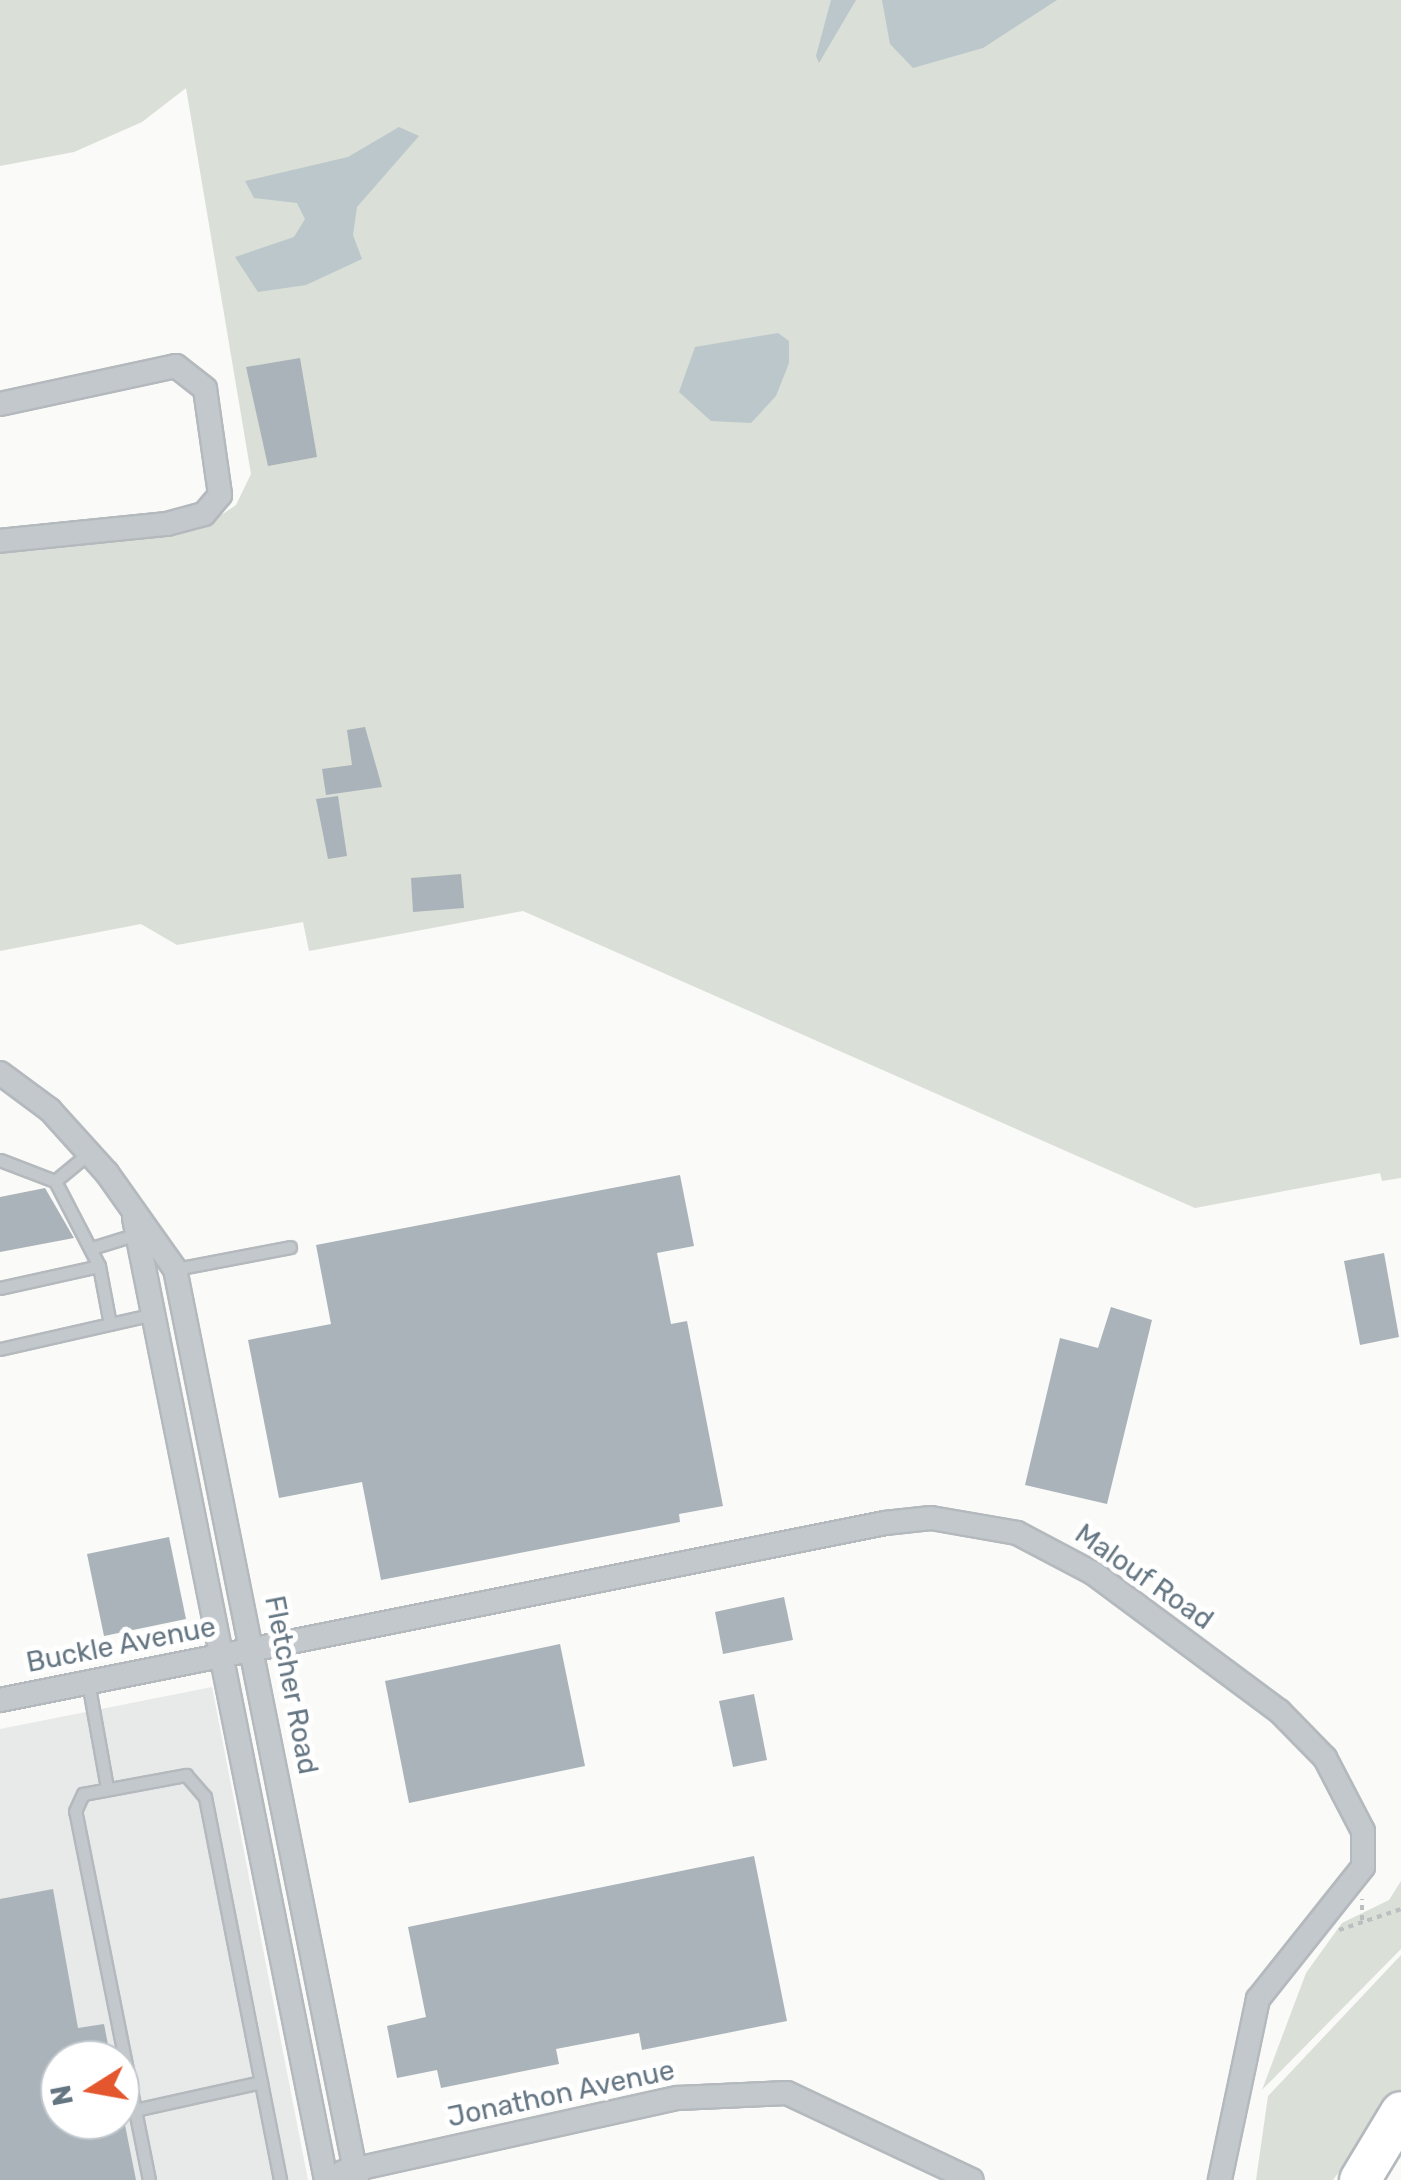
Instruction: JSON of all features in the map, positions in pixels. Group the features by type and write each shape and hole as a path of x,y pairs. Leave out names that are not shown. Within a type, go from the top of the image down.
{"highway":[{"path":"1360,2180 1401,2112"}],"street":[{"path":"0,404 176,366 205,389 220,495 204,514 166,524 0,541"},
{"name":"Fletcher Road","path":"0,1073 89,1154 136,1224 175,1269 356,2174"},
{"name":"Fletcher Road","path":"136,1224 228,1655 322,2179"},
{"name":"Malouf Road","path":"254,1650 885,1523 984,1523 1057,1551 1289,1720 1326,1758 1363,1830 1363,1867 1258,1999 1220,2180"},
{"name":"Buckle Avenue","path":"0,1700 254,1650"},
{"name":"Jonathon Avenue","path":"322,2179 678,2098 787,2093 972,2180"}],"lane":[{"path":"55,1180 89,1154"},
{"path":"0,1160 55,1180 95,1246 110,1324"},
{"path":"95,1246 136,1224"},
{"path":"175,1269 290,1247"},
{"path":"0,1288 100,1266"},
{"path":"0,1349 154,1314"},
{"path":"88,1682 108,1788"},
{"path":"121,2040 75,1811 84,1794 186,1775 205,1797 280,2180"},
{"path":"140,2109 261,2082"},
{"path":"140,2135 149,2180"}],"path":[{"path":"1330,1938 1401,1909"}],"shaded area":[{"path":"0,0 1401,0 1401,1178 1382,1181 1380,1173 1195,1208 523,911 309,951 303,922 177,945 141,924 0,951 0,548 32,551 208,524 236,505 251,474 186,88 142,122 74,152 0,166"},
{"path":"831,0 856,0 819,63 816,56"},
{"path":"882,0 1057,0 983,48 913,68 890,44"},
{"path":"399,127 419,136 357,207 353,235 362,259 306,285 258,292 235,257 294,237 305,219 297,203 254,198 245,181 348,157"},
{"path":"778,333 789,341 789,363 776,396 751,423 711,421 679,392 695,347"},
{"path":"212,1687 308,2180 0,2180 0,1729"},
{"path":"1401,1881 1401,1949 1262,2090 1306,1973 1342,1923 1389,1900"},
{"path":"1401,1955 1401,2090 1333,2180 1256,2180 1268,2096"}],"building":[{"path":"300,358 317,457 268,466 246,367"},
{"path":"365,727 382,787 326,795 322,769 352,765 347,730"},
{"path":"338,796 347,856 328,859 316,799"},
{"path":"461,874 464,908 413,912 411,878"},
{"path":"680,1175 694,1246 657,1253 671,1324 687,1321 723,1506 679,1514 680,1522 381,1580 362,1482 279,1498 248,1340 331,1324 316,1245"},
{"path":"45,1188 74,1238 0,1252 0,1197"},
{"path":"1384,1253 1399,1337 1360,1345 1344,1261"},
{"path":"1111,1307 1152,1320 1107,1504 1025,1485 1060,1338 1098,1348"},
{"path":"169,1537 186,1619 104,1636 87,1554"},
{"path":"784,1597 793,1640 723,1654 715,1612"},
{"path":"560,1644 585,1766 409,1803 385,1681"},
{"path":"754,1694 767,1760 733,1767 719,1701"},
{"path":"754,1856 787,2021 642,2050 639,2033 556,2049 559,2064 441,2088 437,2070 397,2078 387,2026 426,2017 408,1927"},
{"path":"53,1889 78,2028 104,2024 107,2040 40,2040 40,2140 128,2140 136,2180 0,2180 0,1899"}]}
